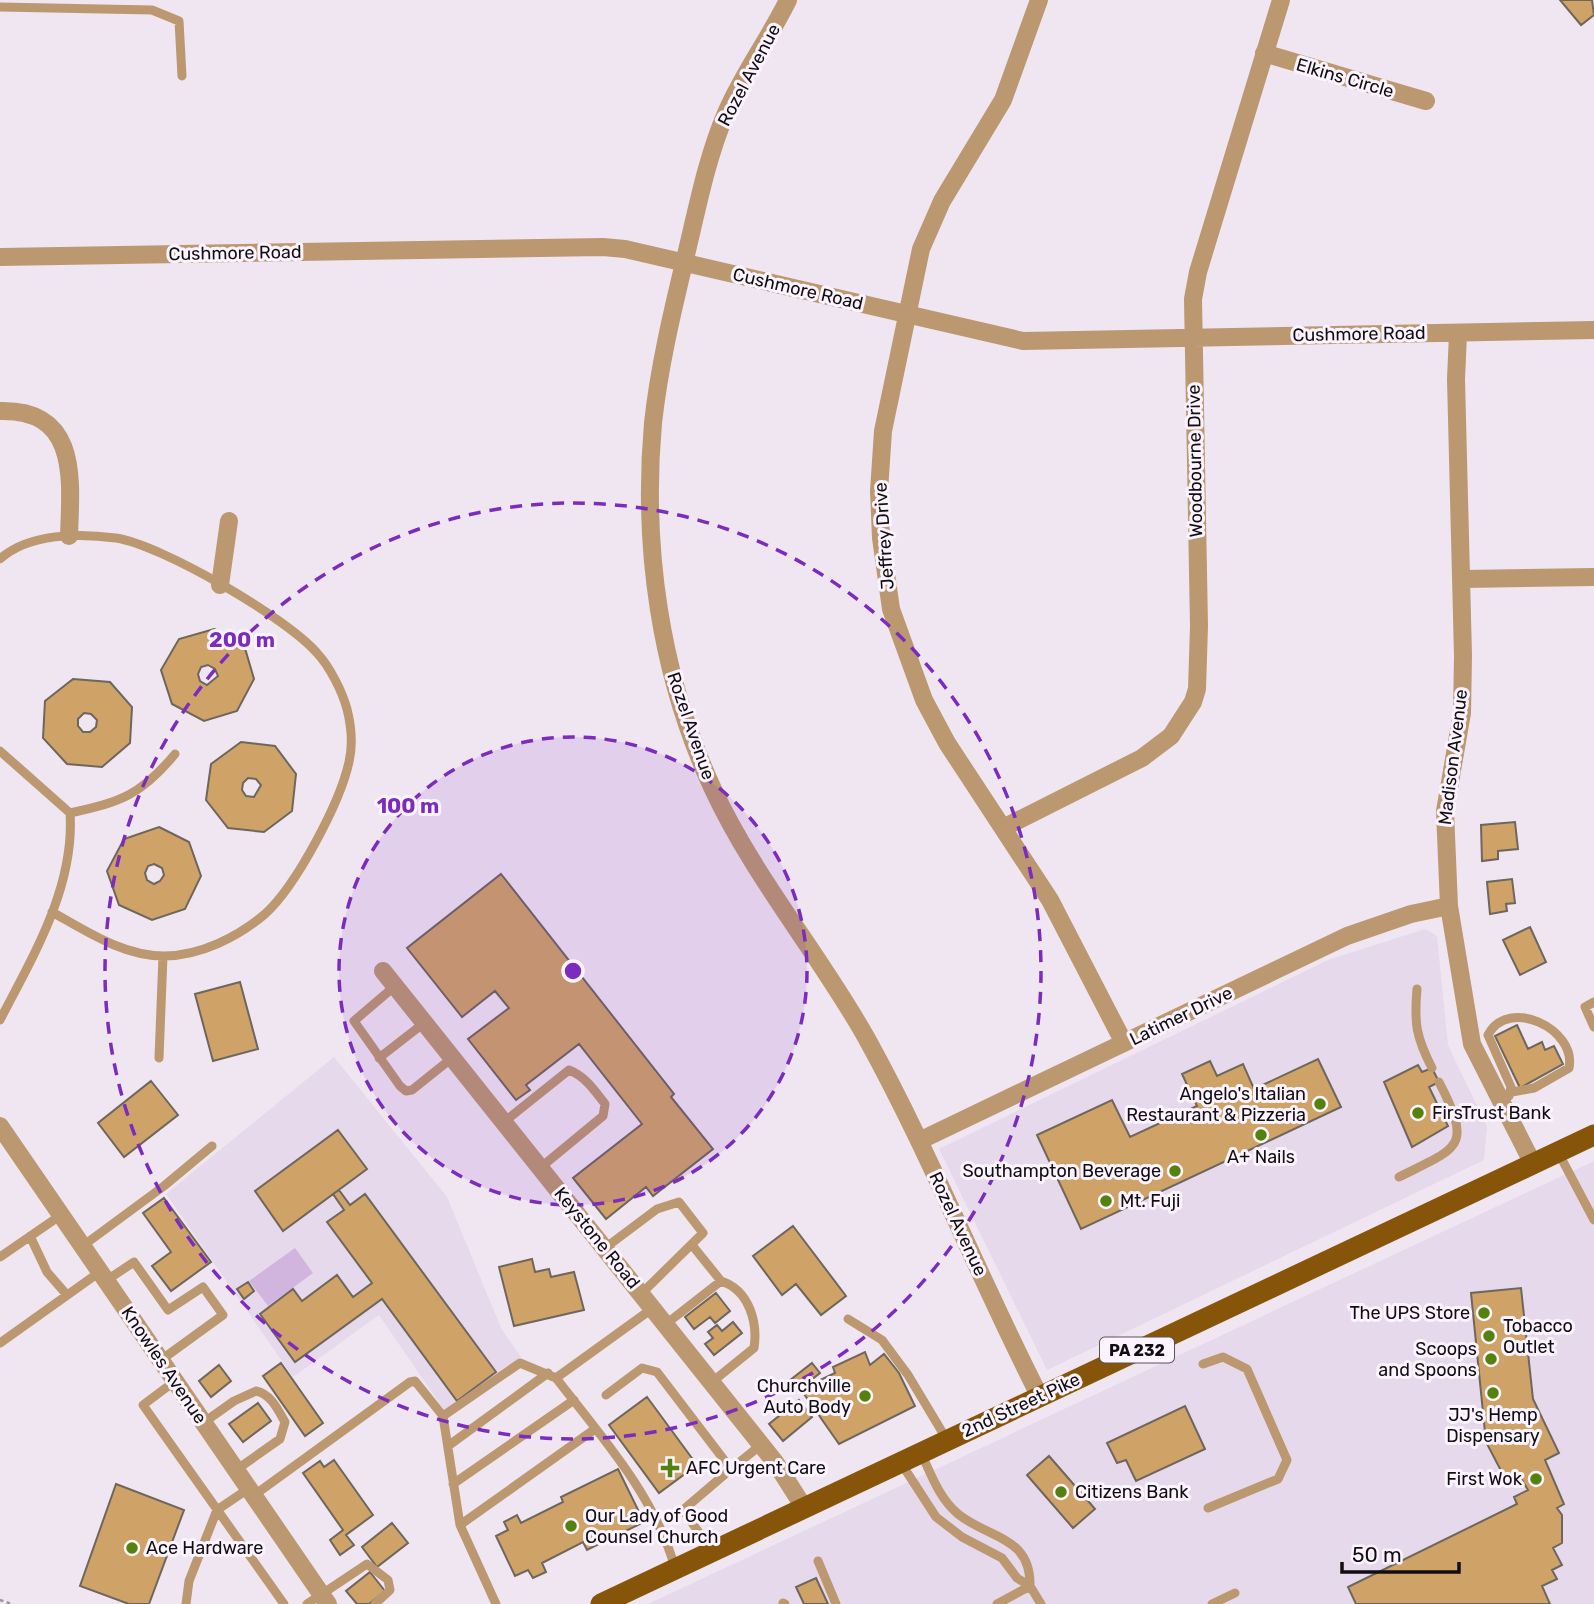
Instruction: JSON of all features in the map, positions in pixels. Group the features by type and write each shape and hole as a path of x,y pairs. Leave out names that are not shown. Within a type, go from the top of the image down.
{"main road":[{"name":"2nd Street Pike","path":"601,1604 1594,1135"}],"street":[{"name":"Rozel Avenue","path":"788,0 727,112 707,169 660,372 649,482 654,577 668,657 692,737 733,830 757,871 838,990 919,1141 1040,1395"},
{"name":"Jeffrey Drive","path":"1039,0 1003,100 930,225 921,249 899,345 880,459 878,491 886,585 897,633 923,700 947,743 1050,900 1124,1043"},
{"name":"Woodbourne Drive","path":"1003,828 1152,751 1171,736 1193,702 1197,689 1199,626 1193,299 1198,272 1280,0"},
{"name":"Elkins Circle","path":"1264,53 1426,101"},
{"name":"Cushmore Road","path":"0,257 592,247 625,249 1023,341 1594,330"},
{"name":"Madison Avenue","path":"1458,334 1456,393 1463,579 1462,713 1445,811 1449,906 1472,1044 1506,1096 1533,1164"},
{"path":"0,411 21,410 38,417 55,431 71,468 69,536"},
{"path":"220,585 229,521"},
{"path":"1463,579 1594,578"},
{"name":"Latimer Drive","path":"919,1141 1347,936 1411,914 1449,906"},
{"name":"Keystone Road","path":"383,971 762,1444 806,1509"},
{"name":"Knowles Avenue","path":"0,1126 63,1214 251,1492 319,1601"}],"lane":[{"path":"0,7 152,9 179,21 182,76"},
{"path":"0,559 12,548 36,540 69,536 117,538 152,548 274,617 319,654 346,707 350,759 340,791 298,871 267,912 241,932 189,954 163,956 117,946 52,912"},
{"path":"0,751 70,813"},
{"path":"70,813 108,804 135,793 175,754"},
{"path":"0,1020 52,912 67,863 70,813"},
{"path":"159,1058 163,956"},
{"path":"394,986 354,1021 379,1058 406,1091 412,1090 452,1058"},
{"path":"1417,989 1414,1024 1421,1047 1432,1068"},
{"path":"1594,1002 1585,1007 1594,1027"},
{"path":"1531,1018 1554,1031 1568,1052 1569,1068 1534,1088 1506,1096 1488,1041 1490,1030 1508,1019 1531,1018"},
{"path":"379,1058 424,1023"},
{"path":"504,1122 569,1070 579,1074 596,1092 605,1104 603,1116 540,1168"},
{"path":"1399,1177 1452,1148 1460,1132 1457,1118 1439,1082"},
{"path":"84,1245 164,1186 212,1146"},
{"path":"1558,1152 1594,1220"},
{"path":"448,1446 552,1375 647,1301 703,1233 680,1202 657,1209 605,1248"},
{"path":"0,1257 63,1214"},
{"path":"30,1236 47,1272 67,1296"},
{"path":"692,1245 721,1281 730,1284 744,1297 756,1334 754,1348 712,1382"},
{"path":"0,1343 67,1296 134,1262 168,1310 203,1287 223,1315 161,1360"},
{"path":"666,1324 721,1281"},
{"path":"848,1319 882,1340 947,1440"},
{"path":"1203,1364 1223,1357 1247,1369 1287,1460 1285,1471 1278,1479 1208,1508"},
{"path":"443,1416 520,1363 552,1375 623,1465 665,1535 676,1569"},
{"path":"606,1395 642,1368 657,1372 731,1469"},
{"path":"175,1381 143,1405 284,1604"},
{"path":"186,1604 189,1581 217,1510 251,1492 415,1381 443,1416 460,1525 496,1604"},
{"path":"204,1423 234,1401 256,1391 266,1395 279,1411 285,1422 280,1439 236,1470"},
{"path":"453,1485 574,1401"},
{"path":"460,1525 595,1429"},
{"path":"713,1552 683,1510 762,1444"},
{"path":"921,1453 940,1493 959,1514 1014,1545 1030,1566 1030,1587"},
{"path":"901,1463 936,1517 962,1537 1002,1558 1017,1578 1030,1587 1041,1604"},
{"path":"818,1562 836,1604"},
{"path":"319,1601 367,1564 388,1580 390,1590 375,1604"},
{"path":"997,1604 1030,1587"},
{"path":"1212,1604 1235,1593"}],"path":[{"path":"0,1600 12,1604"}],"shaded area":[{"path":"1425,929 1437,936 1448,1045 1487,1127 1484,1160 1047,1370 939,1149 1328,960"},
{"path":"334,1057 447,1197 502,1330 521,1357 444,1410 379,1315 293,1377 166,1194"},
{"path":"1594,1161 1594,1604 648,1604 1173,1358"},
{"path":"295,1248 313,1273 268,1306 249,1281"}],"building":[{"path":"1560,0 1592,0 1594,15 1581,25"},
{"path":"214,629 244,645 254,679 237,711 204,721 172,704 161,670 179,639","holes":["208,665 215,669 218,676 207,685 200,681 198,674 201,667"]},
{"path":"73,679 110,682 132,707 130,743 102,767 67,764 43,738 45,701","holes":["84,713 91,714 97,720 96,727 90,732 83,732 78,726 78,719"]},
{"path":"241,742 275,746 296,774 292,811 264,832 228,828 206,800 211,764","holes":["248,778 256,779 261,785 254,797 246,796 242,790 243,783"]},
{"path":"1515,822 1518,849 1498,851 1498,859 1482,861 1481,825"},
{"path":"159,827 189,842 201,876 185,909 152,920 119,905 107,871 124,839","holes":["154,864 162,868 164,875 160,881 154,884 147,880 145,873 148,866"]},
{"path":"501,874 674,1094 671,1097 713,1149 653,1196 646,1187 606,1219 573,1178 642,1124 579,1044 526,1085 530,1090 516,1100 468,1039 509,1008 495,991 462,1017 407,948"},
{"path":"1512,879 1515,903 1506,904 1507,911 1490,914 1487,882"},
{"path":"1530,927 1546,962 1520,975 1503,940"},
{"path":"240,982 258,1049 213,1061 195,994"},
{"path":"1517,1025 1528,1049 1542,1042 1545,1050 1554,1046 1563,1064 1520,1088 1495,1036"},
{"path":"1318,1059 1341,1107 1081,1229 1037,1135 1112,1100 1130,1137 1197,1106 1182,1074 1210,1061 1217,1076 1243,1064 1254,1089"},
{"name":"FirsTrust Bank","path":"1418,1065 1422,1072 1432,1068 1439,1082 1429,1087 1448,1126 1412,1147 1384,1082"},
{"path":"151,1081 178,1115 124,1157 98,1123"},
{"path":"338,1130 367,1169 283,1231 255,1191"},
{"path":"339,1190 350,1205 365,1194 496,1372 457,1401 382,1299 295,1362 260,1314 293,1289 302,1301 337,1275 353,1297 372,1283 327,1222 344,1210 333,1194"},
{"path":"164,1198 211,1262 171,1291 152,1266 171,1252 143,1213"},
{"path":"793,1226 846,1296 821,1315 796,1284 782,1295 753,1256"},
{"path":"532,1259 535,1272 549,1269 551,1277 574,1272 584,1310 514,1326 499,1267"},
{"path":"248,1282 254,1291 244,1299 237,1289"},
{"path":"1521,1288 1533,1399 1559,1453 1545,1460 1564,1504 1557,1508 1562,1515 1562,1543 1553,1548 1562,1565 1552,1570 1557,1579 1542,1586 1550,1604 1356,1604 1348,1587 1517,1504 1514,1497 1528,1490 1522,1480 1509,1486 1486,1442 1471,1293"},
{"path":"716,1293 730,1311 715,1323 710,1317 694,1329 685,1317"},
{"path":"733,1322 742,1333 714,1355 705,1344 713,1338 708,1332 717,1325 722,1331"},
{"path":"865,1352 870,1365 884,1354 899,1373 915,1406 839,1444 804,1394 820,1387 818,1381 835,1373 833,1367"},
{"path":"281,1363 323,1423 305,1436 263,1376"},
{"path":"812,1363 820,1373 797,1391 789,1381"},
{"path":"219,1365 231,1381 211,1397 199,1381"},
{"path":"647,1397 697,1465 659,1493 609,1425"},
{"path":"799,1400 812,1417 783,1441 769,1424"},
{"path":"258,1403 271,1421 243,1442 229,1424"},
{"path":"1185,1406 1205,1449 1136,1481 1126,1460 1117,1463 1107,1443"},
{"name":"Citizens Bank","path":"1049,1456 1095,1509 1073,1528 1027,1475"},
{"path":"334,1460 373,1515 346,1535 354,1545 340,1555 330,1540 343,1530 303,1473 320,1461 324,1467"},
{"name":"Our Lady of Good Counsel Church","path":"618,1469 644,1522 587,1550 583,1542 542,1563 546,1572 533,1578 528,1570 515,1576 496,1536 508,1530 504,1522 517,1515 521,1523 563,1502 561,1497"},
{"name":"Ace Hardware","path":"116,1484 184,1510 149,1604 129,1604 80,1586"},
{"path":"392,1523 408,1543 377,1567 362,1547"},
{"path":"370,1572 385,1591 369,1604 357,1604 346,1591"},
{"path":"816,1578 828,1604 804,1604 796,1587"}],"place":[{"name":"Angelo's Italian Restaurant & Pizzeria","path":"1320,1104"},
{"name":"FirsTrust Bank","path":"1418,1113"},
{"name":"A+ Nails","path":"1261,1135"},
{"name":"Southampton Beverage","path":"1175,1171"},
{"name":"Mt. Fuji","path":"1106,1201"},
{"name":"The UPS Store","path":"1484,1313"},
{"name":"Tobacco Outlet","path":"1489,1336"},
{"name":"Scoops and Spoons","path":"1491,1359"},
{"name":"JJ's Hemp Dispensary","path":"1493,1393"},
{"name":"Churchville Auto Body","path":"865,1396"},
{"name":"AFC Urgent Care","path":"670,1468"},
{"name":"First Wok","path":"1536,1479"},
{"name":"Citizens Bank","path":"1061,1492"},
{"name":"Our Lady of Good Counsel Church","path":"571,1526"},
{"name":"Ace Hardware","path":"132,1548"}]}
